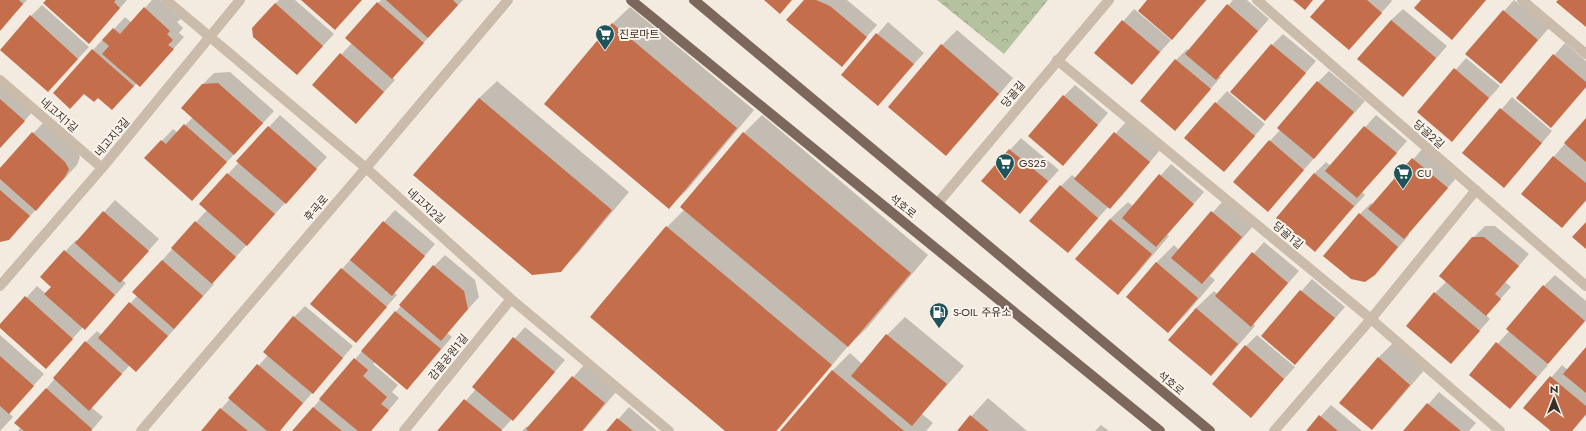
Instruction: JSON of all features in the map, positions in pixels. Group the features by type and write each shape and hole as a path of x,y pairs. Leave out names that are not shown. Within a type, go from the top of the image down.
{"main road":[{"name":"석호로","path":"631,0 1160,431"},
{"name":"석호로","path":"694,0 1210,431"}],"street":[{"name":"네고지2길","path":"166,0 366,168 511,299 669,431"},
{"name":"네고지3길","path":"0,286 102,168 240,0"},
{"name":"후곡로","path":"141,431 508,0"},
{"name":"당골길","path":"937,204 1109,0"},
{"name":"당골2길","path":"1257,0 1586,286"},
{"path":"1522,0 1586,54"},
{"name":"당골1길","path":"1057,60 1371,319 1500,431"},
{"name":"네고지1길","path":"0,80 102,168"},
{"path":"1274,431 1371,319 1476,190"},
{"name":"감골공원1길","path":"404,431 511,299"}],"green space":[{"path":"937,0 1048,0 1004,54"}],"building":[{"path":"0,0 19,0 23,4 0,31"},
{"path":"46,0 116,0 114,2 120,8 89,44 43,3"},
{"path":"301,0 362,0 335,30"},
{"path":"386,0 453,0 458,5 428,38"},
{"path":"764,0 792,0 780,14"},
{"path":"804,0 816,0 830,6 867,37 842,67 786,20"},
{"path":"1147,0 1206,0 1172,40 1138,11"},
{"path":"1293,0 1313,0 1305,10"},
{"path":"1325,0 1367,0 1382,13 1349,50 1310,17"},
{"path":"1421,0 1486,0 1452,40 1414,8"},
{"path":"1558,0 1586,0 1586,27 1556,2"},
{"path":"377,2 424,43 392,79 345,38"},
{"path":"275,3 323,46 297,75 253,37 252,28"},
{"path":"1227,4 1258,31 1216,80 1185,54"},
{"path":"144,7 170,31 167,34 173,40 168,45 174,49 140,87 102,54 109,46 102,40 113,28 120,34"},
{"path":"1503,10 1538,40 1501,84 1465,54"},
{"path":"30,15 78,59 48,92 0,50"},
{"path":"1122,20 1160,52 1132,85 1094,53"},
{"path":"1391,20 1436,58 1403,97 1357,59"},
{"path":"612,23 737,128 669,209 544,104"},
{"path":"876,33 914,64 878,106 841,75"},
{"path":"941,44 999,94 946,156 888,107"},
{"path":"1271,44 1306,73 1265,121 1230,92"},
{"path":"92,49 134,86 112,110 98,98 94,102 84,94 70,109 53,93"},
{"path":"340,53 384,92 356,124 312,85"},
{"path":"1553,54 1586,82 1586,87 1551,128 1516,98"},
{"path":"1175,59 1211,89 1175,131 1140,101"},
{"path":"1454,68 1489,98 1452,142 1417,112"},
{"path":"1317,81 1354,112 1314,159 1277,128"},
{"path":"218,83 263,123 234,155 181,108 202,84"},
{"path":"1063,95 1098,125 1063,166 1028,136"},
{"path":"479,98 612,210 561,272 532,275 413,175"},
{"path":"0,99 25,121 0,148"},
{"path":"1215,102 1255,136 1224,172 1184,138"},
{"path":"1500,108 1542,143 1504,188 1462,153"},
{"path":"1586,118 1586,162 1564,143"},
{"path":"184,124 227,162 192,201 144,158 161,140 166,144"},
{"path":"268,126 317,169 286,204 236,161"},
{"path":"1364,126 1397,153 1357,198 1325,171"},
{"path":"32,132 65,162 69,169 65,177 36,211 0,179 0,168"},
{"path":"743,132 911,273 848,347 680,207"},
{"path":"1114,132 1150,162 1110,209 1074,179"},
{"path":"1269,140 1304,170 1268,212 1233,182"},
{"path":"1009,149 1048,181 1020,214 981,181"},
{"path":"1553,156 1586,183 1586,200 1562,228 1521,194"},
{"path":"1412,158 1448,188 1404,239 1368,209"},
{"path":"227,173 275,214 247,246 199,204"},
{"path":"1314,173 1354,206 1315,252 1276,218"},
{"path":"1159,174 1194,204 1156,247 1122,218"},
{"path":"1060,185 1098,218 1068,253 1029,221"},
{"path":"0,190 30,216 9,240 0,242"},
{"path":"103,211 149,251 120,283 75,243"},
{"path":"1211,211 1242,237 1202,284 1171,258"},
{"path":"1359,213 1398,247 1375,275 1365,282 1351,279 1323,256"},
{"path":"1110,219 1152,254 1118,295 1075,259"},
{"path":"195,221 236,257 212,284 171,248"},
{"path":"383,221 425,256 392,296 350,260"},
{"path":"1586,222 1586,249 1572,237"},
{"path":"666,226 832,365 776,431 725,431 590,317"},
{"path":"1472,237 1484,237 1519,266 1495,294 1501,299 1486,316 1439,276"},
{"path":"64,250 115,295 85,330 44,294 51,287 40,277"},
{"path":"1252,252 1288,283 1251,327 1215,296"},
{"path":"162,260 203,296 174,329 132,292"},
{"path":"1156,262 1198,298 1168,333 1126,297"},
{"path":"433,265 464,291 468,309 441,341 399,305"},
{"path":"341,268 387,307 356,343 310,304"},
{"path":"1543,285 1585,321 1548,364 1506,329"},
{"path":"1300,290 1335,318 1295,365 1261,336"},
{"path":"1434,292 1480,331 1451,364 1406,326"},
{"path":"25,296 73,339 46,369 0,328 0,324"},
{"path":"129,302 168,336 136,372 98,338"},
{"path":"1196,308 1238,344 1211,376 1168,340"},
{"path":"395,311 441,349 407,390 361,351"},
{"path":"293,316 343,358 313,394 263,352"},
{"path":"886,334 947,384 912,426 851,376"},
{"path":"513,337 555,372 513,421 472,387"},
{"path":"85,341 122,374 89,411 53,378"},
{"path":"1496,342 1537,377 1510,409 1469,375"},
{"path":"1245,345 1284,379 1251,418 1212,384"},
{"path":"1586,347 1586,393 1563,374"},
{"path":"0,356 34,386 9,414 0,406"},
{"path":"1378,357 1410,385 1372,430 1339,403"},
{"path":"354,358 368,370 363,376 387,397 381,404 389,410 371,431 358,431 319,399"},
{"path":"257,364 303,403 280,431 267,431 228,398"},
{"path":"832,370 904,431 780,431"},
{"path":"572,376 605,403 582,431 528,431 526,429"},
{"path":"1550,376 1586,406 1586,414 1572,431 1551,431 1523,408"},
{"path":"46,388 92,429 91,431 24,431 14,423"},
{"path":"464,399 502,430 437,431"},
{"path":"1427,403 1461,431 1403,431"},
{"path":"313,407 342,431 292,431"},
{"path":"220,408 248,431 201,431"},
{"path":"970,415 989,431 957,431"},
{"path":"1319,415 1338,431 1306,431"},
{"path":"617,418 633,431 606,431"}],"place":[{"name":"진로마트","path":"605,51"},
{"name":"GS25","path":"1005,180"},
{"name":"CU","path":"1403,190"},
{"name":"S-OIL 주유소","path":"939,329"}]}
